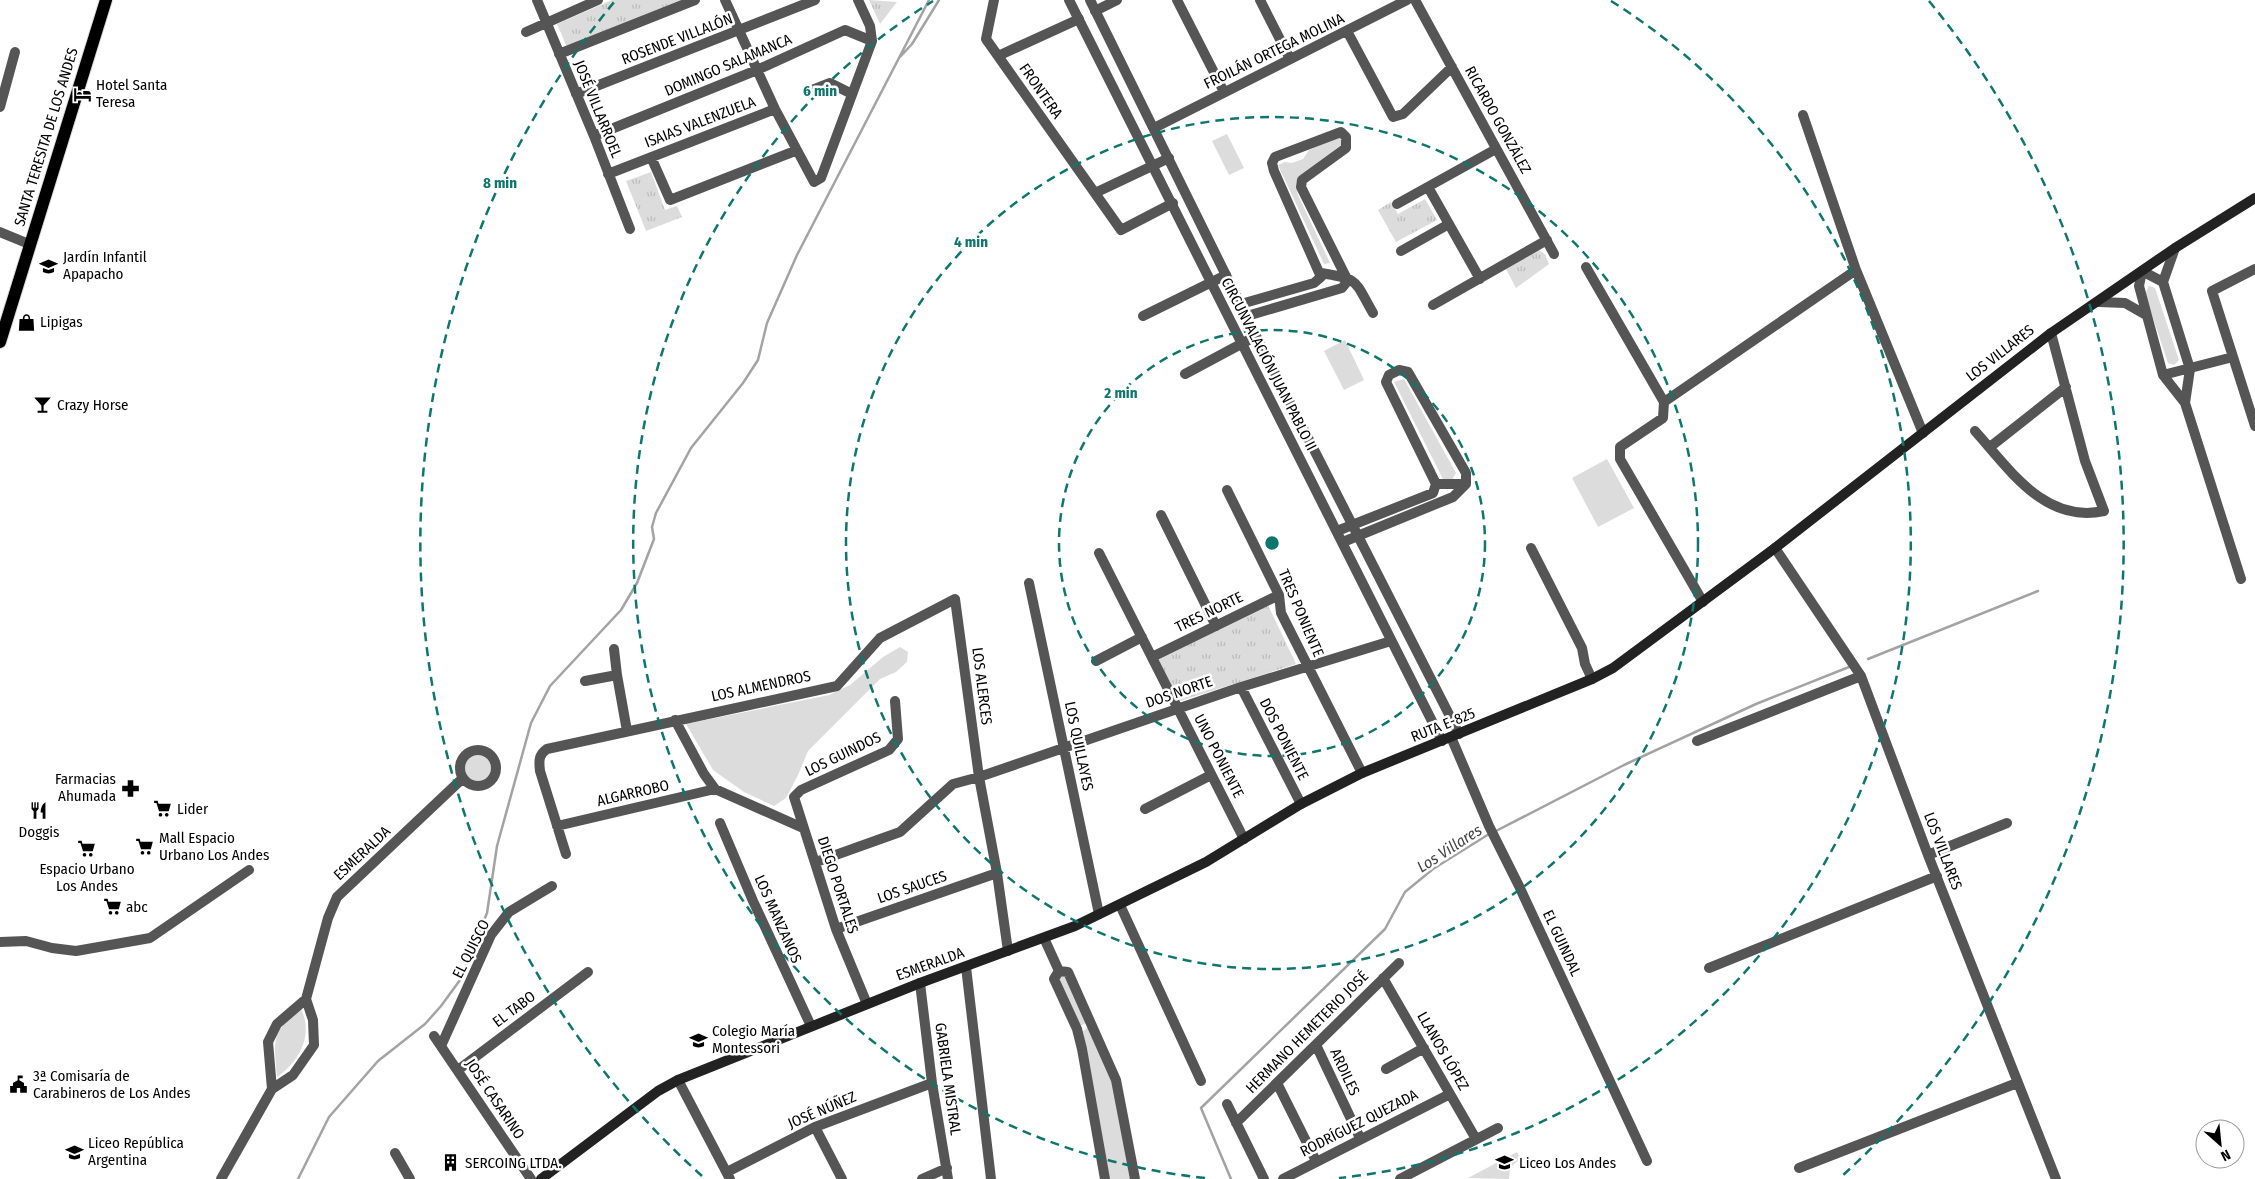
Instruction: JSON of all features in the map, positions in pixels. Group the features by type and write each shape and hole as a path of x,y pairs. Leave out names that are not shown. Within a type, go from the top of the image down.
{"main road":[{"name":"SANTA TERESITA DE LOS ANDES","path":"0,342 106,0"},
{"name":"LOS VILLARES","path":"1562,693 1613,668 1775,548 2051,333 2099,302 2142,270 2255,198"},
{"name":"RUTA E-825","path":"1335,786 1362,773 1562,693"},
{"name":"ESMERALDA","path":"541,1179 658,1091 678,1080 920,983 1044,938 1120,906 1206,862 1301,804 1335,786"}],"street":[{"name":"JOSÉ VILLARROEL","path":"537,0 594,136 630,229"},
{"path":"526,32 598,0"},
{"path":"559,54 695,0"},
{"path":"725,0 795,151 814,182 821,178 872,41 870,26 858,0"},
{"name":"ROSENDE VILLALÓN","path":"576,94 815,0"},
{"name":"FRONTERA","path":"994,0 986,39 1121,230 1173,203"},
{"name":"CIRCUNVALACIÓN JUAN PABLO II","path":"1069,0 1154,165 1241,344 1337,530 1391,641 1451,738"},
{"name":"CIRCUNVALACIÓN JUAN PABLO II","path":"1090,0 1256,336 1358,535 1451,738"},
{"path":"1095,11 1117,0"},
{"path":"1177,0 1224,92"},
{"path":"1260,0 1290,59"},
{"name":"FROILÁN ORTEGA MOLINA","path":"1154,128 1407,0"},
{"name":"RICARDO GONZÁLEZ","path":"1415,0 1554,254"},
{"path":"998,56 1079,19"},
{"name":"DOMINGO SALAMANCA","path":"594,136 757,70 845,30 872,41"},
{"path":"1348,31 1392,116 1395,118 1403,114 1452,67"},
{"path":"0,108 15,52"},
{"path":"807,92 830,83 852,94"},
{"name":"ISAIAS VALENZUELA","path":"608,174 775,110"},
{"path":"1803,115 1856,270 1923,433"},
{"path":"1241,304 1314,283 1320,279 1321,272 1274,171 1272,160 1341,132 1346,137 1346,148 1302,180 1301,187 1346,276 1346,283 1342,288 1247,316"},
{"path":"1397,204 1496,148"},
{"path":"652,157 670,200 795,151"},
{"path":"1095,193 1169,158"},
{"path":"1428,187 1480,278"},
{"path":"1401,251 1449,224"},
{"path":"0,232 30,244"},
{"path":"1433,305 1547,240"},
{"path":"2176,248 2163,282 2190,369 2185,403"},
{"path":"1586,267 1664,402 1664,418 1620,446 1620,459 1702,602"},
{"path":"2255,269 2212,291 2255,426"},
{"path":"1664,402 1856,270"},
{"path":"2163,282 2142,270 2139,286 2146,315 2163,375 2185,403 2240,579"},
{"path":"1321,272 1346,276 1355,281 1373,313"},
{"path":"1143,316 1226,275"},
{"path":"2099,302 2125,303 2146,315"},
{"path":"1975,431 2014,476 2040,500 2074,514 2091,514 2104,511 2085,461 2051,333"},
{"path":"1185,374 1256,336"},
{"path":"2163,375 2233,357"},
{"path":"1337,530 1433,493 1436,484 1386,382 1389,375 1399,370 1408,372 1466,473 1466,484 1453,498 1343,542"},
{"path":"1990,447 2066,387"},
{"path":"1436,484 1466,484"},
{"name":"TRES PONIENTE","path":"1227,490 1279,595 1281,614 1362,773"},
{"path":"1161,515 1216,626"},
{"path":"1531,548 1582,648 1585,664 1592,679"},
{"name":"LOS VILLARES","path":"1775,548 1861,676 1928,855 2056,1179"},
{"name":"UNO PONIENTE","path":"1099,553 1244,839"},
{"name":"LOS QUILLAYES","path":"1029,583 1099,914"},
{"name":"TRES NORTE","path":"1152,657 1279,595"},
{"name":"LOS ALMENDROS","path":"557,826 540,771 539,760 542,753 546,750 674,720 837,686 880,638 955,599"},
{"name":"LOS ALERCES","path":"955,599 979,777 997,873 1008,951"},
{"path":"1096,661 1142,637"},
{"name":"DOS NORTE","path":"979,777 1241,687 1391,641"},
{"path":"614,649 627,731"},
{"path":"586,681 617,675"},
{"path":"1697,741 1861,676"},
{"name":"DOS PONIENTE","path":"1241,687 1301,804"},
{"name":"LOS GUINDOS","path":"803,828 794,797 796,794 889,750 898,738 895,701"},
{"path":"674,720 704,774 715,789"},
{"name":"EL GUINDAL","path":"1451,738 1494,837 1519,886 1647,1161"},
{"path":"1145,809 1211,775"},
{"path":"816,862 900,832 953,784 979,777"},
{"name":"ESMERALDA","path":"306,999 328,918 337,898 463,778"},
{"name":"DIEGO PORTALES","path":"715,789 803,828 816,862 836,929 867,1004"},
{"name":"ALGARROBO","path":"557,826 715,789"},
{"name":"LOS MANZANOS","path":"720,823 753,901 811,1026"},
{"path":"1928,855 2008,823"},
{"path":"557,826 566,854"},
{"path":"0,942 26,941 52,948 76,951 150,938 249,870"},
{"name":"LOS SAUCES","path":"836,929 997,873"},
{"path":"1709,968 1937,876"},
{"name":"EL QUISCO","path":"441,1046 491,935 510,912 552,886"},
{"path":"1120,906 1201,1081"},
{"path":"1044,938 1059,971"},
{"name":"HERMANO HEMETERIO JOSÉ","path":"1236,1123 1399,963"},
{"path":"966,967 991,1179"},
{"path":"1059,971 1068,972 1116,1080 1135,1179"},
{"path":"1059,971 1054,979 1077,1029 1105,1179"},
{"name":"EL TABO","path":"458,1070 588,972"},
{"name":"LLANOS LÓPEZ","path":"1383,978 1476,1139"},
{"name":"GABRIELA MISTRAL","path":"920,983 932,1083 948,1174"},
{"path":"221,1179 272,1090 293,1075 314,1045 313,1020 306,999 277,1024 268,1042 272,1090"},
{"path":"1077,1029 1091,1022"},
{"name":"JOSÉ CASARINO","path":"434,1036 531,1179"},
{"name":"ARDILES","path":"1316,1045 1360,1138"},
{"path":"1386,1069 1424,1048"},
{"path":"678,1080 728,1175"},
{"name":"JOSÉ NÚÑEZ","path":"728,1175 815,1127 932,1083"},
{"path":"1277,1083 1316,1161"},
{"path":"1799,1168 2017,1083"},
{"name":"RODRÍGUEZ QUEZADA","path":"1283,1179 1360,1138 1450,1094"},
{"path":"1227,1104 1264,1179"},
{"path":"815,1127 842,1179"},
{"path":"1400,1179 1498,1128"},
{"path":"395,1153 410,1179"},
{"path":"922,1179 948,1174"}],"green space":[{"path":"612,0 690,0 567,47 557,24"},
{"path":"869,0 897,2 880,24"},
{"path":"1227,134 1244,168 1229,175 1212,141"},
{"path":"1339,137 1342,139 1341,145 1298,177 1296,186 1298,195 1330,263 1324,264 1278,165 1303,159 1309,150"},
{"path":"651,172 665,210 677,206 682,217 646,231 626,181"},
{"path":"1425,199 1437,220 1396,242 1378,210 1391,202 1398,214"},
{"path":"1539,250 1545,254 1549,264 1516,288 1506,269"},
{"path":"2149,286 2155,288 2179,360 2174,365 2168,363 2145,294"},
{"path":"1345,340 1364,380 1344,390 1324,351"},
{"path":"1404,379 1456,473 1452,480 1445,483 1394,382"},
{"path":"1607,459 1634,508 1598,527 1572,478"},
{"path":"1267,603 1296,664 1177,702 1155,657"},
{"path":"900,647 908,652 907,662 896,672 880,679 808,751 786,798 774,806 744,792 713,770 686,724 829,695 850,685 883,657"},
{"path":"478,753 484,754 492,762 492,774 484,782 478,783 472,782 464,774 463,768 464,762 472,754"},
{"path":"1060,972 1067,975 1090,1021 1078,1027 1055,979"},
{"path":"301,1009 306,1028 302,1047 292,1064 277,1077 276,1038 284,1025"},
{"path":"1090,1026 1115,1083 1133,1179 1109,1179 1083,1031"},
{"name":"Liceo Los Andes","path":"1517,1152 1521,1159 1510,1167 1509,1179 1468,1178"}],"waterway":[{"path":"298,1179 329,1117 378,1061 425,1024 460,980 487,913 497,846 531,723 550,686 621,610 637,583 654,539 652,527 656,513 691,448 743,383 758,360 767,323 797,255 929,0"},
{"path":"900,57 912,44 939,0"},
{"path":"1868,659 2038,591"},
{"name":"Los Villares","path":"1494,832 1624,765 1756,704 1849,667"},
{"name":"Los Villares","path":"1231,1179 1201,1108 1385,929 1405,892 1433,869 1489,834"}],"place":[{"name":"Hotel Santa Teresa","path":"82,94"},
{"name":"Jardín Infantil Apapacho","path":"49,266"},
{"name":"Lipigas","path":"26,322"},
{"name":"Crazy Horse","path":"43,405"},
{"name":"Farmacias Ahumada","path":"130,788"},
{"name":"Lider","path":"163,809"},
{"name":"Doggis","path":"39,811"},
{"name":"Mall Espacio Urbano Los Andes","path":"145,847"},
{"name":"Espacio Urbano Los Andes","path":"87,848"},
{"name":"abc","path":"112,907"},
{"name":"Colegio María Montessori","path":"698,1040"},
{"name":"3ª Comisaría de Carabineros de Los Andes","path":"19,1085"},
{"name":"Liceo República Argentina","path":"74,1152"},
{"name":"SERCOING LTDA.","path":"451,1163"},
{"name":"Liceo Los Andes","path":"1505,1163"}]}
